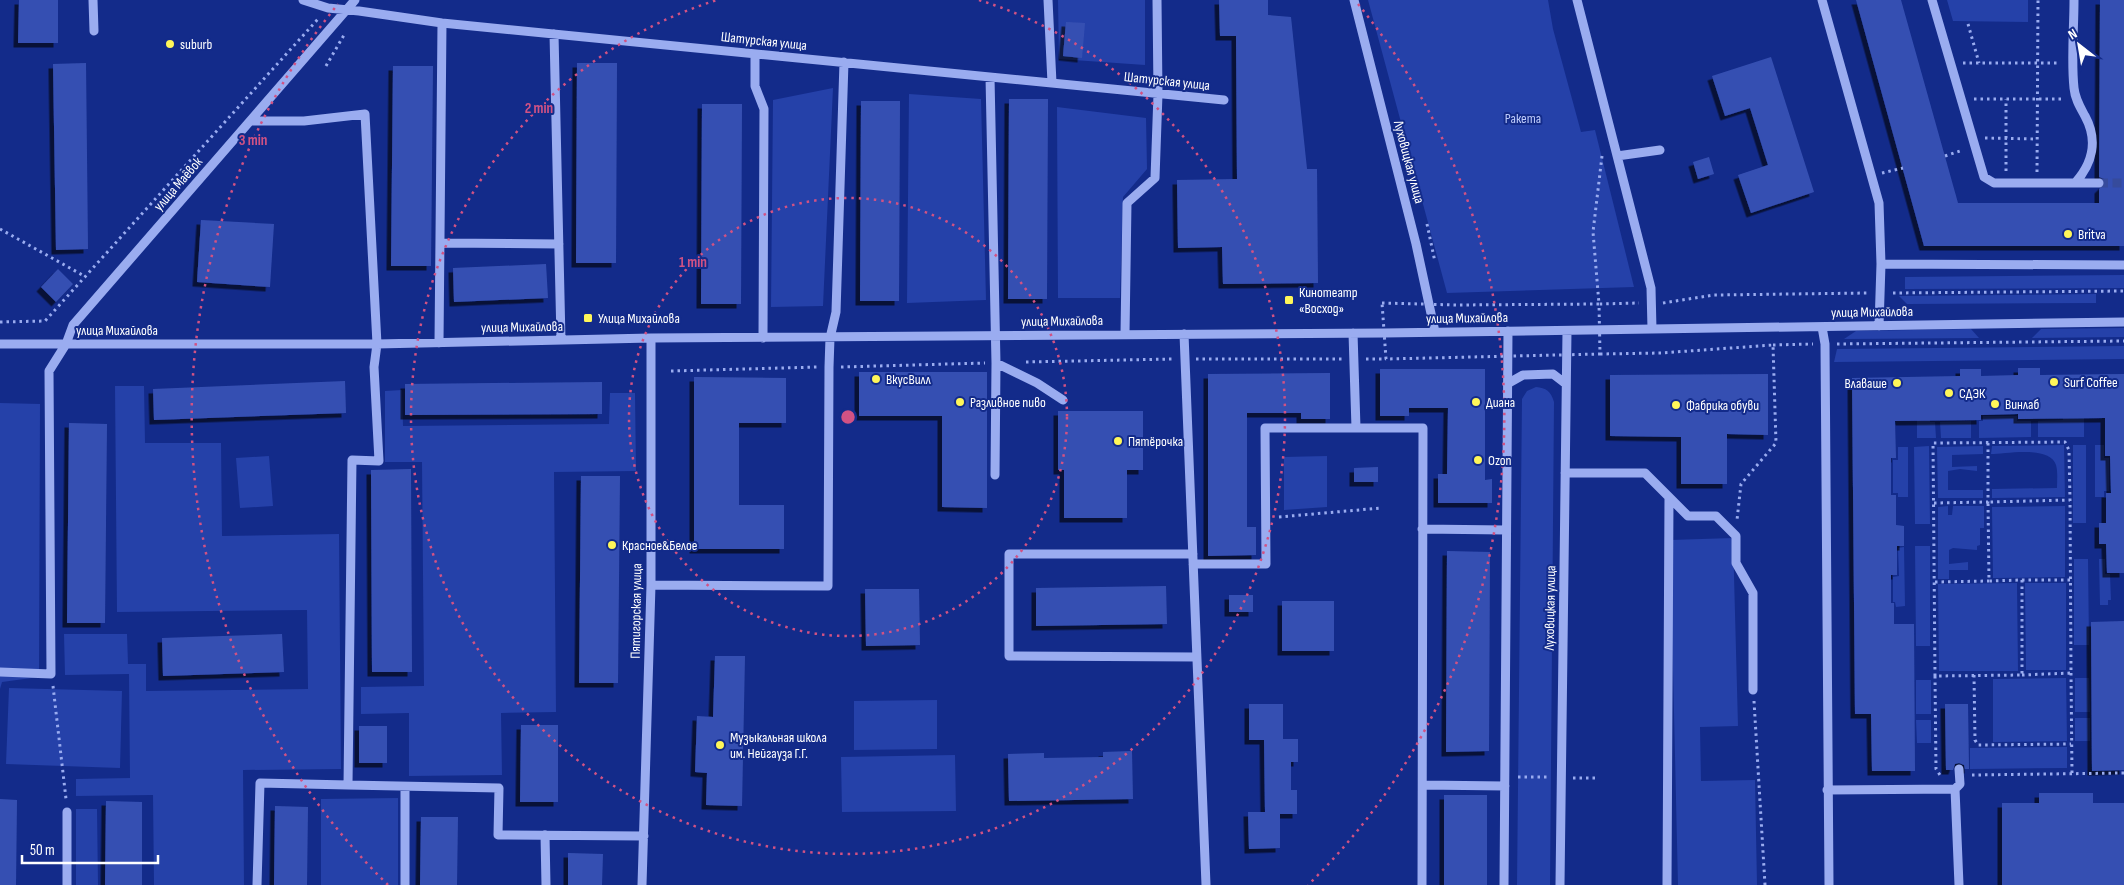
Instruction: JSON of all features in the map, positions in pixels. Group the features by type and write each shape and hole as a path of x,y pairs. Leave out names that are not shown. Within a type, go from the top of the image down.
{"street":[{"path":"93,0 94,31"},
{"name":"Шатурская улица","path":"303,0 328,8 346,11 359,10 442,23 1224,100"},
{"name":"улица Маёвок","path":"51,674 49,371 66,344 73,325 355,0"},
{"path":"1048,0 1052,83"},
{"path":"1125,334 1127,203 1154,178 1158,94 1157,0"},
{"name":"Луховицкая улица","path":"1354,0 1416,244 1435,332"},
{"path":"1577,0 1651,288 1652,329"},
{"path":"1822,0 1881,212 1879,326"},
{"path":"1932,0 1984,177 1994,183 2099,183"},
{"path":"2074,0 2074,87 2076,99 2090,127 2093,139 2089,163 2075,183"},
{"path":"439,343 442,23"},
{"path":"554,34 561,340"},
{"path":"755,54 755,86 764,109 763,338"},
{"path":"651,585 828,586 830,338 836,312 844,62"},
{"path":"990,77 996,363 996,475"},
{"path":"251,121 304,120 365,114 377,344 374,367 379,460 352,460 348,785"},
{"path":"1617,156 1660,150"},
{"path":"440,243 559,244"},
{"path":"1881,264 2124,265"},
{"name":"улица Михайлова","path":"0,344 377,344 651,338 1353,333 2124,322"},
{"path":"1822,327 1826,344 1829,885"},
{"name":"Луховицкая улица","path":"1560,885 1567,330"},
{"path":"1504,885 1508,331"},
{"path":"1353,333 1356,428"},
{"path":"1184,334 1206,885"},
{"name":"Пятигорская улица","path":"642,885 651,585 651,338"},
{"path":"996,363 1037,383 1063,400"},
{"path":"1508,384 1523,375 1552,374 1566,384"},
{"path":"1193,564 1266,564 1265,428 1424,428 1422,530 1424,785 1422,885"},
{"path":"1565,473 1645,473 1688,516 1716,516 1736,536 1736,563 1754,593 1753,690"},
{"path":"1667,885 1669,497"},
{"path":"1422,530 1506,530"},
{"path":"1193,554 1009,554 1009,656 1196,657"},
{"path":"0,672 51,674"},
{"path":"1827,790 1955,789 1960,784 1959,772"},
{"path":"257,885 260,783 499,788 498,835 644,836"},
{"path":"1424,785 1505,786"},
{"path":"405,787 405,885"},
{"path":"1955,789 1959,885"},
{"path":"67,812 67,885"},
{"path":"545,835 546,885"}],"path":[{"path":"2037,183 2038,0"},
{"path":"0,322 45,321 295,42 328,8"},
{"path":"1968,24 1979,63"},
{"path":"1950,63 2074,63"},
{"path":"1961,99 2076,99"},
{"path":"2006,99 2006,183"},
{"path":"1613,138 1604,144 1593,232 1599,304 1671,302 1714,295 2124,291"},
{"path":"1945,156 1973,143 2006,138 2037,138"},
{"path":"1872,176 1903,168"},
{"path":"0,229 86,276"},
{"path":"1600,354 1661,353 1774,345 2124,341"},
{"path":"1736,536 1741,484 1776,443 1774,345"},
{"path":"1988,442 1989,581"},
{"path":"1940,790 1940,775 1936,770 1933,443 2065,442 2069,450 2072,774"},
{"path":"1934,503 2070,500"},
{"path":"1266,518 1381,508"},
{"path":"2022,580 2022,675"},
{"path":"1935,582 2070,580"},
{"path":"1936,676 2071,673"},
{"path":"51,674 67,812"},
{"path":"1974,676 1975,740 1978,745 2072,744"},
{"path":"1753,690 1764,885"},
{"path":"1940,775 1959,772 2124,773"}],"green space":[{"path":"1058,0 1145,0 1145,65 1059,59"},
{"name":"Ракета","path":"1368,0 1548,0 1553,29 1581,132 1595,130 1634,287 1447,293"},
{"path":"1947,0 2028,0 2028,22 1953,21"},
{"path":"833,88 823,306 771,307 773,100"},
{"path":"909,94 981,99 986,300 907,303"},
{"path":"1057,107 1146,118 1147,169 1123,197 1120,298 1058,298"},
{"path":"2124,275 2124,288 1905,289 1905,277"},
{"path":"2096,294 2096,303 1907,304 1899,296"},
{"path":"2124,328 2124,337 2032,338 2041,329"},
{"path":"1971,329 1979,338 1844,339 1856,331"},
{"path":"2124,346 2124,359 1834,362 1837,349"},
{"path":"115,386 144,386 145,443 221,443 222,536 339,534 341,769 243,770 244,885 154,885 153,795 76,796 76,779 130,778 129,674 65,675 64,634 127,634 128,664 146,664 146,691 308,689 307,610 117,612"},
{"path":"1536,387 1548,391 1554,402 1550,885 1517,885 1522,399 1527,391"},
{"path":"402,390 403,426 609,424 610,393 635,393 636,471 554,472 556,712 501,713 502,775 409,776 409,713 361,714 361,687 424,686 422,462 385,462 385,391"},
{"path":"0,403 40,404 39,677 2,682 0,689"},
{"path":"2063,415 2084,415 2084,437 2038,437 2038,421 2063,420"},
{"path":"1983,416 2017,416 2017,421 2031,421 2031,437 1979,438 1979,421 1983,421"},
{"path":"1917,418 1930,418 1930,422 1935,422 1936,438 1917,438"},
{"path":"1971,421 1971,438 1941,438 1940,422"},
{"path":"2064,445 2065,497 1992,498 1992,489 2057,488 2057,471 2052,459 2045,455 2026,452 1991,454 1992,446"},
{"path":"2073,445 2086,445 2086,523 2073,523"},
{"path":"2095,445 2104,445 2104,458 2109,458 2109,491 2104,491 2104,497 2095,497"},
{"path":"1929,446 1930,524 1915,524 1914,447"},
{"path":"1983,446 1983,454 1952,455 1952,467 1977,466 1977,471 1960,469 1948,471 1948,490 1983,490 1983,498 1938,498 1937,447"},
{"path":"1898,447 1908,447 1908,497 1898,497 1898,493 1893,493 1893,460 1898,460"},
{"path":"269,456 273,506 240,508 236,458"},
{"path":"1327,456 1327,507 1284,510 1284,457"},
{"path":"1948,506 1948,515 1952,515 1953,506 1984,506 1984,528 1980,528 1980,545 1977,546 1977,550 1953,548 1949,550 1949,564 1968,562 1968,570 1949,570 1949,579 1938,579 1938,507"},
{"path":"2065,506 2065,577 1993,578 1992,507"},
{"path":"1733,538 1738,726 1700,727 1701,781 1755,780 1757,885 1678,885 1670,540"},
{"path":"1915,546 1930,546 1930,646 1916,646"},
{"path":"1904,547 1905,606 1896,607 1895,602 1893,602 1893,577 1899,576 1898,548"},
{"path":"2074,559 2088,559 2089,645 2074,645"},
{"path":"2099,559 2105,559 2105,574 2110,574 2111,600 2108,600 2108,605 2100,605"},
{"path":"2017,583 2018,671 1939,671 1938,584"},
{"path":"2025,583 2066,583 2066,670 2026,670"},
{"path":"2066,678 2067,741 1993,742 1993,679"},
{"path":"2075,678 2089,678 2090,712 2075,712"},
{"path":"1916,680 1931,680 1931,714 1916,714"},
{"path":"9,688 122,691 120,768 6,764"},
{"path":"937,700 937,749 854,750 854,701"},
{"path":"2075,718 2090,718 2090,741 2075,741"},
{"path":"1916,720 1931,720 1931,743 1917,743"},
{"path":"2067,747 2067,768 1970,769 1970,748"},
{"path":"955,755 956,811 842,812 841,757"},
{"path":"398,798 398,885 321,885 321,799"},
{"path":"76,809 97,809 98,885 76,885"}],"building":[{"path":"19,0 58,0 58,43 18,43"},
{"path":"1219,0 1268,0 1268,15 1291,17 1307,169 1317,169 1318,283 1223,284 1222,247 1178,248 1177,180 1237,179 1236,36 1220,36"},
{"path":"1856,0 1901,0 1958,203 2099,203 2099,189 2105,183 2104,179 2099,177 2100,0 2124,0 2124,246 1924,246"},
{"path":"1066,22 1085,23 1082,58 1063,56"},
{"path":"1771,57 1814,192 1751,213 1738,175 1768,165 1750,108 1725,116 1712,76"},
{"path":"86,63 88,249 56,250 53,64"},
{"path":"577,63 617,63 616,263 576,263"},
{"path":"393,66 433,66 431,266 391,266"},
{"path":"1009,99 1048,99 1047,299 1008,299"},
{"path":"861,101 900,101 899,301 860,301"},
{"path":"702,104 742,104 741,304 701,304"},
{"path":"1709,157 1714,174 1698,179 1693,162"},
{"path":"201,220 274,224 270,287 197,282"},
{"path":"546,264 548,298 454,302 453,268"},
{"path":"58,269 73,284 56,302 41,287"},
{"path":"2018,368 2040,368 2040,375 2124,374 2124,573 2107,573 2106,544 2099,544 2099,523 2106,523 2106,493 2111,493 2110,456 2105,456 2105,418 2018,419 2018,414 1981,415 1981,420 1895,421 1896,458 1891,458 1891,495 1896,495 1896,525 1904,526 1904,546 1897,546 1897,575 1891,575 1891,603 1894,603 1894,624 1914,624 1915,771 1872,771 1871,714 1855,714 1852,378 1960,376 1960,369 1981,369 1981,376 2018,375"},
{"path":"1380,369 1485,369 1485,480 1492,479 1492,503 1438,503 1438,474 1447,474 1448,408 1409,408 1409,416 1380,416"},
{"path":"859,372 987,372 987,508 942,507 942,416 859,416"},
{"path":"1330,373 1330,419 1301,419 1301,413 1247,413 1247,527 1256,527 1256,555 1208,556 1208,374"},
{"path":"1768,374 1768,435 1727,434 1727,484 1681,484 1681,437 1610,436 1610,375"},
{"path":"694,377 786,378 786,423 739,423 739,505 784,505 784,549 694,549"},
{"path":"345,381 346,413 154,420 153,389"},
{"path":"602,382 602,414 405,415 405,384"},
{"path":"1058,411 1143,411 1143,470 1127,470 1127,518 1064,518 1064,470 1058,470"},
{"path":"69,423 107,424 105,623 67,623"},
{"path":"1378,467 1378,482 1354,482 1354,468"},
{"path":"411,469 412,672 372,672 371,470"},
{"path":"581,476 620,476 618,683 579,683"},
{"path":"1447,551 1490,552 1489,751 1446,752"},
{"path":"1166,586 1167,624 1036,626 1036,588"},
{"path":"865,589 919,589 920,645 866,646"},
{"path":"1229,595 1253,595 1253,612 1229,612"},
{"path":"1282,601 1334,601 1334,651 1282,651"},
{"path":"2124,621 2124,770 2092,771 2091,622"},
{"path":"282,634 284,672 163,676 162,638"},
{"name":"Музыкальная школа им. Нейгауза Г.Г.","path":"715,656 745,656 742,806 706,805 707,773 695,772 697,716 713,717"},
{"path":"1249,704 1283,704 1283,739 1298,739 1298,762 1291,762 1291,790 1297,790 1297,814 1280,814 1280,848 1249,849 1248,812 1265,812 1264,740 1249,740"},
{"path":"1945,704 1968,704 1969,769 1965,769 1964,765 1959,763 1955,764 1953,770 1946,770"},
{"path":"521,725 558,725 558,802 520,802"},
{"path":"359,726 387,726 387,763 359,763"},
{"path":"1132,751 1133,799 1009,801 1008,754 1044,753 1044,758 1103,757 1103,752"},
{"path":"2039,793 2093,793 2093,803 2124,803 2124,885 2002,885 2002,803 2039,803"},
{"path":"1444,795 1487,795 1487,885 1444,885"},
{"path":"0,799 17,800 16,885 0,885"},
{"path":"106,801 142,802 142,885 105,885"},
{"path":"275,806 308,807 307,885 274,885"},
{"path":"421,817 458,817 457,885 420,885"},
{"path":"568,853 603,854 602,885 568,885"}],"tunnel":[{"path":"2099,183 2124,183"}],"place":[{"name":"suburb","path":"170,44"},
{"name":"Britva","path":"2068,234"},
{"name":"Кинотеатр «Восход»","path":"1289,300"},
{"name":"Улица Михайлова","path":"588,318"},
{"name":"ВкусВилл","path":"876,379"},
{"name":"Surf Coffee","path":"2054,382"},
{"name":"Влаваше","path":"1897,383"},
{"name":"СДЭК","path":"1949,393"},
{"name":"Разливное пиво","path":"960,402"},
{"name":"Диана","path":"1476,402"},
{"name":"Винлаб","path":"1995,404"},
{"name":"Фабрика обуви","path":"1676,405"},
{"name":"Пятёрочка","path":"1118,441"},
{"name":"Ozon","path":"1478,460"},
{"name":"Красное&Белое","path":"612,545"},
{"name":"Музыкальная школа им. Нейгауза Г.Г.","path":"720,745"}]}
